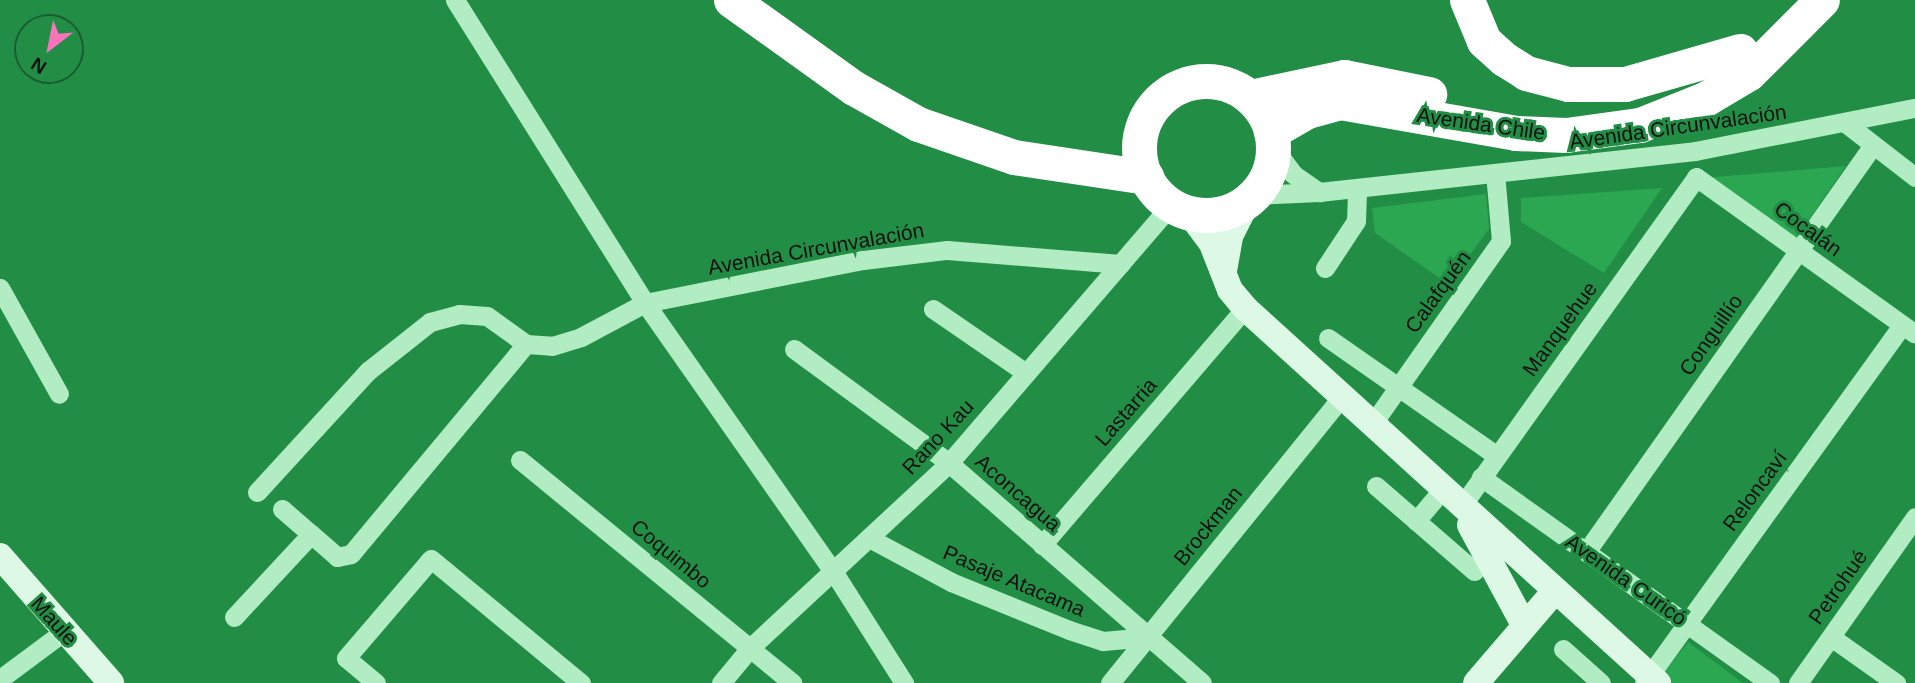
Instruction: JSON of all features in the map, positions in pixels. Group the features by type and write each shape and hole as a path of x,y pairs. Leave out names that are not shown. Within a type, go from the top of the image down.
{"highway":[{"path":"731,0 854,88 918,124 1014,157 1146,177"},
{"path":"1467,0 1484,41 1504,59 1526,72 1568,84 1625,84 1740,51"},
{"name":"Avenida Chile","path":"1250,97 1344,77 1500,108 1583,111 1627,104 1668,91 1740,51 1792,0"},
{"name":"Avenida Chile","path":"1273,139 1307,111 1340,102 1516,133 1566,135 1640,125 1707,98 1749,73 1822,0"},
{"path":"1208,81 1237,89 1250,97 1273,139 1269,173 1251,198 1219,214 1180,209 1146,177 1140,155 1141,133 1146,118 1165,95 1208,81"}],"main road":[{"path":"1224,271 1230,236 1251,198"},
{"path":"1180,209 1212,244 1230,290 1245,308 1651,681"},
{"path":"1451,498 1524,625"},
{"name":"Maule","path":"0,556 12,592 63,632 111,683"},
{"path":"1476,683 1554,592"}],"street":[{"path":"455,0 645,303 833,571 904,683"},
{"name":"Avenida Circunvalación","path":"1251,198 1695,151 1848,125 1915,108"},
{"path":"1848,125 1915,177"},
{"path":"1273,139 1293,174 1319,192"},
{"name":"Conguillío","path":"1586,552 1873,145"},
{"path":"1695,151 1696,177"},
{"name":"Calafquén","path":"1371,426 1501,241 1495,173"},
{"name":"Cocalán","path":"1696,177 1909,329"},
{"name":"Manquehue","path":"1451,498 1482,477 1696,177"},
{"path":"1325,268 1356,221 1357,188"},
{"name":"Rano Kau","path":"720,683 750,648 949,463 1120,264 1180,209"},
{"name":"Avenida Circunvalación","path":"526,344 552,346 581,337 645,303 863,260 947,250 1120,264"},
{"path":"0,288 59,394"},
{"name":"Lastarria","path":"1042,545 1245,308"},
{"path":"933,309 1026,373"},
{"path":"257,492 368,371 430,322 459,314 487,316 526,344 351,554 337,557 282,509"},
{"name":"Reloncaví","path":"1651,681 1687,624 1909,329"},
{"path":"1328,338 1497,456"},
{"name":"Aconcagua","path":"794,349 949,463 1202,683"},
{"name":"Brockman","path":"1111,683 1341,398"},
{"name":"Coquimbo","path":"520,460 792,683"},
{"name":"Avenida Curicó","path":"1482,477 1770,683"},
{"path":"1376,486 1474,571"},
{"path":"1416,521 1451,498"},
{"name":"Petrohué","path":"1798,683 1915,517"},
{"path":"234,617 311,534"},
{"name":"Pasaje Atacama","path":"869,538 962,587 1069,630 1103,641 1148,637"},
{"path":"376,683 346,658 431,559 581,683"},
{"path":"0,679 63,632"},
{"path":"1830,637 1896,683"},
{"path":"1563,649 1601,683"}],"green space":[{"path":"1846,166 1794,241 1704,178"},
{"path":"1662,188 1604,273 1521,222 1521,198"},
{"path":"1486,194 1489,229 1448,284 1375,233 1372,208"},
{"path":"1688,642 1743,683 1669,683 1661,676"}]}
